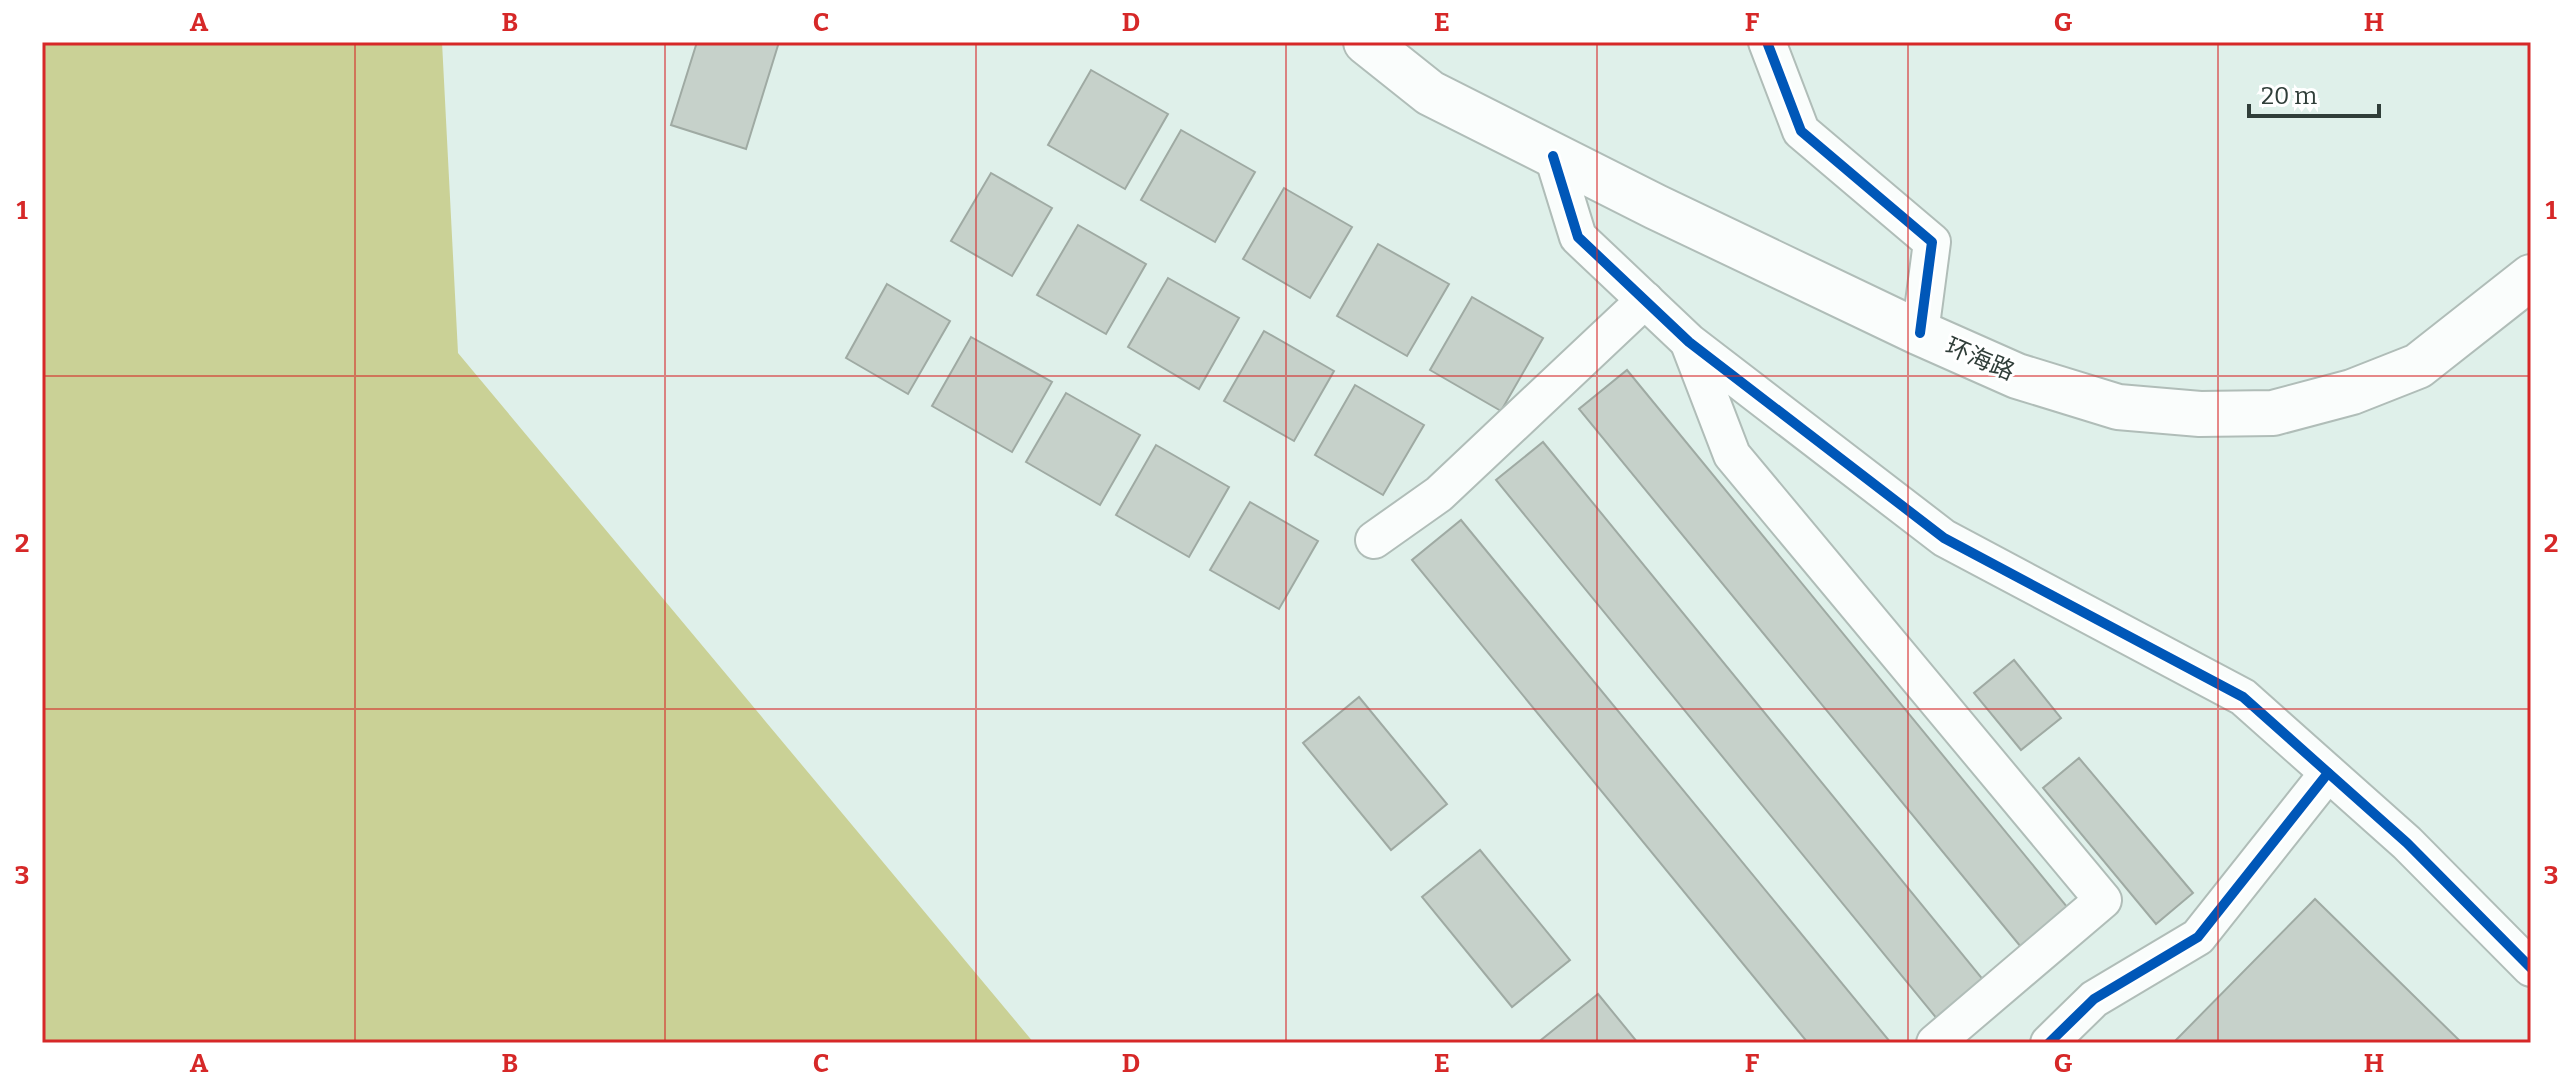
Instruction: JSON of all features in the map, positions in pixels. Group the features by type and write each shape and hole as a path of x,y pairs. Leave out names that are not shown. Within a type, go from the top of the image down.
{"main road":[{"name":"环海路","path":"1366,42 1430,93 1553,156 1920,333 2017,376 2118,407 2200,414 2273,413 2352,392 2418,366 2531,277"}],"street":[{"path":"1767,42 1801,131 1932,242 1920,333"},
{"path":"1553,156 1578,237 1689,342 1944,538 2243,697 2407,843 2531,968"},
{"path":"1374,540 1439,494 1645,300"},
{"path":"1689,342 1732,455 2103,900 1935,1043"},
{"path":"2049,1043 2094,999 2198,937 2328,773"}],"green space":[{"path":"42,42 442,42 458,353 1034,1043 42,1043"}],"building":[{"path":"697,42 779,42 746,149 671,125"},
{"path":"1091,70 1168,114 1125,189 1048,145"},
{"path":"1181,130 1255,172 1215,242 1141,200"},
{"path":"991,173 1052,208 1012,276 951,241"},
{"path":"1284,188 1352,227 1310,298 1243,259"},
{"path":"1078,225 1146,264 1106,334 1037,295"},
{"path":"1378,244 1449,284 1407,356 1337,316"},
{"path":"1168,278 1239,318 1199,389 1128,347"},
{"path":"887,284 950,321 908,394 846,358"},
{"path":"1472,297 1543,338 1501,411 1430,370"},
{"path":"1264,331 1334,371 1294,441 1224,401"},
{"path":"971,337 1052,382 1012,452 932,406"},
{"path":"1627,370 2068,908 2021,947 1579,409"},
{"path":"1355,385 1424,425 1383,495 1315,455"},
{"path":"1066,393 1140,435 1100,505 1026,462"},
{"path":"1543,442 1985,982 1938,1020 1496,480"},
{"path":"1156,445 1229,487 1189,557 1116,515"},
{"path":"1250,502 1318,541 1279,609 1210,570"},
{"path":"1461,520 1891,1043 1808,1043 1412,560"},
{"path":"2014,660 2061,718 2021,750 1974,693"},
{"path":"1359,697 1447,804 1391,850 1303,743"},
{"path":"2079,758 2193,893 2156,924 2043,788"},
{"path":"1480,850 1570,960 1512,1007 1422,897"},
{"path":"2315,899 2462,1043 2173,1043"},
{"path":"1598,994 1638,1043 1543,1043 1541,1040"}],"cycle path":[{"path":"1767,42 1801,131 1932,242 1920,333"},
{"path":"1553,156 1578,237 1689,342 1944,538 2243,697 2407,843 2531,968"},
{"path":"2049,1043 2094,999 2198,937 2328,773"}]}
